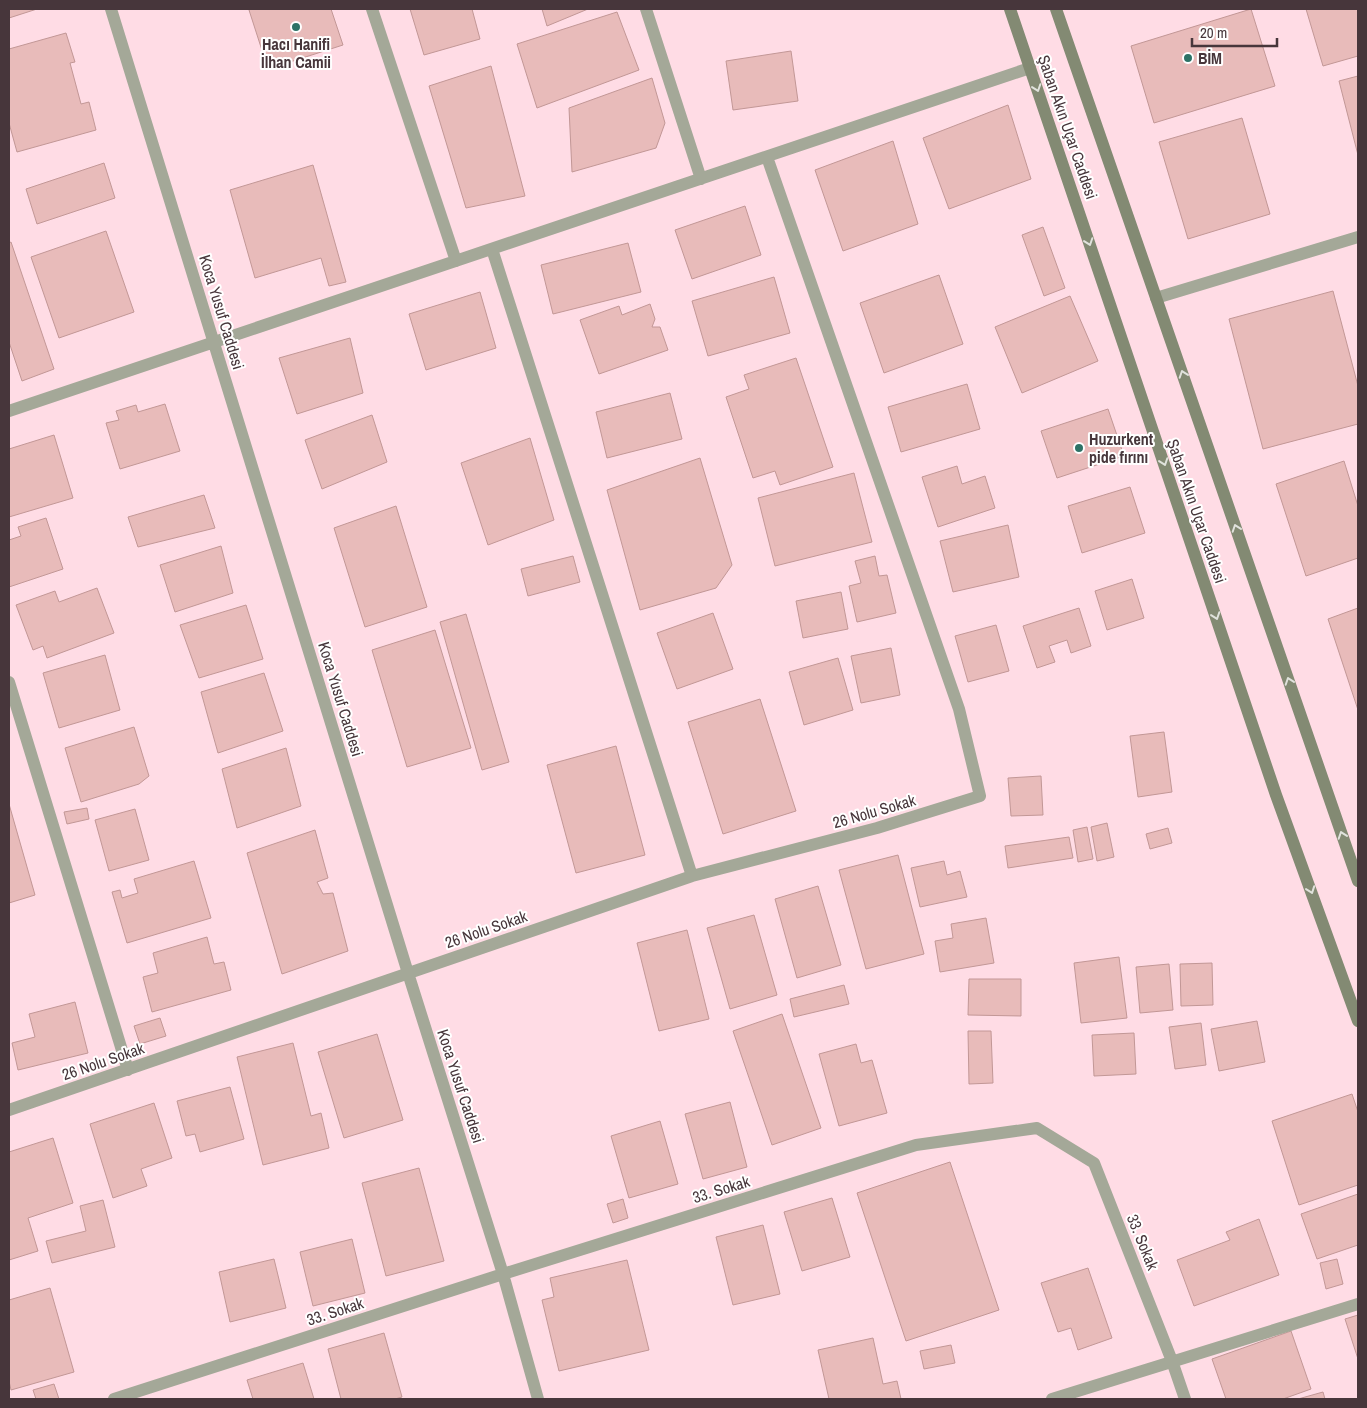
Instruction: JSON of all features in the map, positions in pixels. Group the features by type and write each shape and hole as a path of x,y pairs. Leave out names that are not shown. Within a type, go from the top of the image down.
{"main road":[{"name":"Şaban Akın Uçar Caddesi","path":"1010,9 1273,785 1358,1022"},
{"name":"Şaban Akın Uçar Caddesi","path":"1056,9 1358,881"}],"street":[{"name":"Koca Yusuf Caddesi","path":"111,9 408,973 503,1274 538,1399"},
{"path":"372,9 456,261"},
{"path":"646,9 701,179"},
{"path":"9,411 1030,68"},
{"name":"26 Nolu Sokak","path":"9,1110 692,876 877,828 980,796 959,709 767,157"},
{"path":"1156,298 1358,237"},
{"path":"492,249 692,876"},
{"path":"9,682 128,1070"},
{"name":"33. Sokak","path":"114,1399 503,1274 916,1145 1037,1128 1094,1163 1172,1361 1185,1399"},
{"path":"1052,1399 1358,1304"}],"building":[{"path":"9,9 37,9 9,18"},
{"name":"Hacı Hanifi İlhan Camii","path":"331,9 343,45 268,69 249,10"},
{"path":"410,9 472,9 480,39 424,55"},
{"path":"542,9 588,9 547,26"},
{"path":"1251,9 1275,86 1154,123 1131,46"},
{"path":"1306,9 1358,9 1358,56 1323,66"},
{"path":"617,12 639,70 537,108 517,44"},
{"path":"66,33 75,62 70,63 81,104 89,102 96,130 17,152 9,123 9,49"},
{"path":"791,51 798,101 733,110 726,61"},
{"path":"491,66 525,196 466,208 429,86"},
{"path":"1358,76 1358,155 1339,81"},
{"path":"652,78 665,123 656,148 572,172 569,108"},
{"path":"1008,105 1031,179 949,209 923,138"},
{"path":"1242,118 1270,214 1188,239 1159,142"},
{"path":"893,141 918,224 843,251 815,170"},
{"path":"104,163 115,198 37,224 26,189"},
{"path":"313,165 346,282 329,286 321,258 255,278 230,190"},
{"path":"745,206 761,255 692,279 675,230"},
{"path":"1043,227 1065,288 1044,296 1022,235"},
{"path":"106,231 134,312 59,338 31,257"},
{"path":"11,242 54,369 22,381 9,342 9,243"},
{"path":"628,243 641,292 553,314 541,265"},
{"path":"939,275 963,344 884,373 860,303"},
{"path":"774,277 790,333 708,356 692,301"},
{"path":"1333,291 1358,386 1358,424 1263,449 1229,319"},
{"path":"480,292 496,348 426,370 409,314"},
{"path":"1070,296 1098,361 1022,393 995,327"},
{"path":"650,304 655,319 652,327 660,327 668,350 599,374 580,320 619,306 622,315"},
{"path":"350,338 363,393 297,414 279,358"},
{"path":"796,358 833,467 780,485 775,471 753,478 726,397 749,389 744,375"},
{"path":"967,384 980,429 901,452 888,407"},
{"path":"670,393 682,439 607,458 596,412"},
{"path":"165,404 180,451 120,469 106,423 119,420 116,411 136,405 138,412"},
{"path":"1108,409 1124,456 1057,478 1041,431"},
{"path":"372,415 387,462 322,489 305,440"},
{"path":"54,435 73,498 9,517 9,449"},
{"path":"530,438 554,520 488,545 461,463"},
{"path":"700,458 732,565 716,588 640,610 607,490"},
{"path":"1344,461 1358,506 1358,558 1306,576 1276,484"},
{"path":"957,466 962,484 985,476 995,508 938,527 922,477"},
{"path":"854,473 872,542 775,566 758,498"},
{"path":"1130,487 1145,533 1082,553 1068,506"},
{"path":"204,495 215,528 138,547 128,517"},
{"path":"396,506 427,607 365,627 334,528"},
{"path":"46,518 63,569 9,587 9,540 21,536 18,527"},
{"path":"1008,525 1019,577 953,592 940,541"},
{"path":"221,546 233,593 175,612 160,565"},
{"path":"573,556 580,582 528,596 521,569"},
{"path":"875,556 879,576 887,575 896,613 857,622 849,586 861,583 855,561"},
{"path":"1132,579 1144,618 1107,630 1095,591"},
{"path":"97,588 114,633 47,658 43,646 33,650 16,605 55,591 59,602"},
{"path":"841,592 848,629 803,638 796,601"},
{"path":"246,605 263,659 199,678 180,625"},
{"path":"1079,608 1091,646 1071,653 1067,640 1049,646 1055,662 1037,668 1023,626"},
{"path":"1358,608 1358,710 1328,619"},
{"path":"713,613 733,669 677,689 657,633"},
{"path":"466,614 509,762 482,770 440,622"},
{"path":"996,625 1009,671 968,682 955,636"},
{"path":"435,630 471,748 407,767 372,650"},
{"path":"891,648 900,695 861,703 851,656"},
{"path":"105,655 120,710 59,728 43,673"},
{"path":"838,658 853,710 804,725 789,672"},
{"path":"264,673 283,731 218,753 201,692"},
{"path":"760,699 796,811 723,834 688,722"},
{"path":"134,727 149,776 139,784 81,802 65,748"},
{"path":"1164,732 1172,792 1138,797 1130,736"},
{"path":"616,746 645,855 576,873 547,765"},
{"path":"286,748 301,806 237,828 222,769"},
{"path":"1041,776 1043,815 1011,816 1008,778"},
{"path":"9,804 35,895 9,903"},
{"path":"87,808 89,819 67,824 64,812"},
{"path":"135,809 149,860 109,871 95,820"},
{"path":"1107,823 1114,857 1097,861 1091,827"},
{"path":"1087,827 1093,859 1078,862 1073,830"},
{"path":"1168,828 1172,843 1150,849 1146,834"},
{"path":"315,830 328,878 317,882 323,894 333,893 348,951 282,974 247,853"},
{"path":"1069,837 1073,858 1008,868 1005,846"},
{"path":"898,855 924,954 866,969 839,870"},
{"path":"194,861 211,918 127,943 112,892 120,890 122,898 138,893 134,879"},
{"path":"944,861 947,875 960,871 967,897 920,907 911,868"},
{"path":"818,886 841,965 797,978 775,899"},
{"path":"754,915 777,995 730,1009 707,928"},
{"path":"986,918 994,963 940,972 935,941 953,938 951,924"},
{"path":"687,930 709,1019 659,1031 637,943"},
{"path":"207,937 214,964 224,962 231,990 152,1012 143,977 158,973 153,953"},
{"path":"1119,957 1127,1018 1081,1023 1074,963"},
{"path":"1212,963 1213,1005 1181,1006 1180,964"},
{"path":"1169,964 1173,1010 1140,1013 1136,967"},
{"path":"969,979 1021,979 1021,1016 968,1015"},
{"path":"844,985 849,1004 794,1017 790,999"},
{"path":"75,1002 88,1053 18,1070 12,1043 35,1037 29,1014"},
{"path":"782,1014 821,1128 772,1145 733,1031"},
{"path":"160,1018 166,1036 140,1044 134,1026"},
{"path":"1257,1021 1265,1062 1219,1071 1211,1029"},
{"path":"1201,1023 1206,1065 1175,1069 1169,1027"},
{"path":"968,1031 991,1031 993,1083 969,1084"},
{"path":"1134,1033 1136,1074 1094,1076 1092,1035"},
{"path":"377,1034 403,1120 344,1138 318,1052"},
{"path":"293,1043 311,1116 321,1113 329,1148 263,1165 237,1057"},
{"path":"856,1044 861,1063 872,1060 887,1113 839,1126 819,1054"},
{"path":"230,1087 244,1139 200,1152 195,1134 186,1136 177,1101"},
{"path":"1352,1094 1358,1112 1358,1185 1299,1205 1272,1121"},
{"path":"730,1102 747,1167 703,1179 685,1114"},
{"path":"154,1103 172,1158 141,1169 147,1186 113,1198 90,1124"},
{"path":"660,1121 678,1184 629,1198 611,1136"},
{"path":"53,1138 73,1203 28,1218 38,1251 9,1260 9,1152"},
{"path":"950,1162 999,1310 906,1341 857,1193"},
{"path":"419,1168 444,1261 386,1276 362,1183"},
{"path":"1358,1194 1358,1245 1317,1259 1301,1214"},
{"path":"832,1198 850,1257 802,1271 784,1212"},
{"path":"623,1199 628,1218 613,1223 607,1204"},
{"path":"103,1200 115,1247 52,1263 46,1241 86,1231 80,1206"},
{"path":"1259,1219 1279,1275 1194,1306 1177,1260 1230,1240 1226,1232"},
{"path":"763,1225 780,1294 733,1305 716,1237"},
{"path":"352,1239 365,1293 313,1306 300,1252"},
{"path":"274,1259 286,1308 230,1322 219,1272"},
{"path":"1337,1259 1343,1284 1326,1289 1320,1263"},
{"path":"627,1260 649,1350 559,1371 542,1300 554,1297 550,1278"},
{"path":"1088,1268 1112,1338 1078,1350 1071,1328 1058,1332 1041,1283"},
{"path":"50,1288 74,1372 11,1390 9,1381 9,1300"},
{"path":"1358,1315 1358,1359 1345,1319"},
{"path":"1291,1331 1311,1389 1283,1399 1226,1399 1212,1359"},
{"path":"384,1333 402,1397 395,1399 341,1399 328,1349"},
{"path":"873,1338 883,1384 897,1381 901,1399 829,1399 818,1350"},
{"path":"951,1345 955,1363 924,1369 920,1351"},
{"path":"303,1363 314,1399 253,1399 247,1380"},
{"path":"54,1384 59,1399 36,1399 33,1390"},
{"path":"1323,1392 1325,1399 1298,1399"}],"place":[{"name":"Hacı Hanifi İlhan Camii","path":"296,27"},
{"name":"BİM","path":"1188,58"},
{"name":"Huzurkent pide fırını","path":"1079,448"}]}
